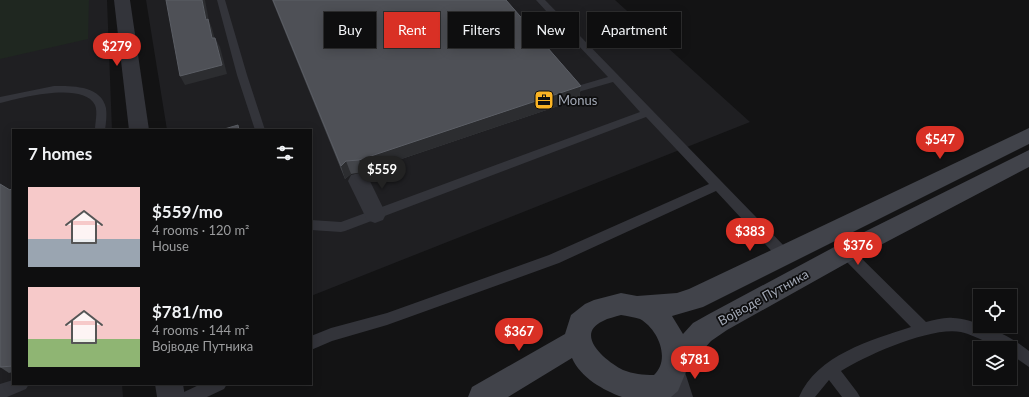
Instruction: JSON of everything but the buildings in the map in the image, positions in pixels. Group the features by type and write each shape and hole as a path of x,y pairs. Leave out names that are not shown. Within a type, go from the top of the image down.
{"main road":[{"name":"Војводе Путника","path":"638,307 676,304 694,299 1029,135"},
{"name":"Војводе Путника","path":"676,376 702,332 718,322 846,252 1029,158"},
{"path":"621,304 638,307 651,313 662,322 670,334 675,346 676,376 649,394 616,396 600,386 590,377 582,365 577,353 577,341 581,325 591,313 611,305 621,304"},
{"path":"482,397 577,341"}],"street":[{"path":"122,0 139,129"},
{"path":"359,181 375,214"},
{"path":"169,385 171,397"}],"lane":[{"path":"221,0 240,68 260,129"},
{"path":"540,0 552,12"},
{"path":"579,41 647,113 719,185 784,255"},
{"path":"578,89 614,78"},
{"path":"0,100 39,90 53,89 80,91 94,97 100,106 100,129"},
{"path":"312,225 340,227 647,113"},
{"path":"312,344 331,335 387,319 554,259 719,185"},
{"path":"846,252 923,329"},
{"path":"807,397 817,381 846,360 923,329 951,324 968,326 1017,349 1029,360"},
{"path":"830,371 852,397"},
{"path":"0,392 18,385"},
{"path":"189,397 217,385"}],"shaded area":[{"path":"0,0 107,0 112,129 12,129 12,385 122,385 123,397 0,397"},
{"path":"0,0 89,0 88,39 0,59"},
{"path":"146,0 615,0 628,12 587,12 587,48 668,48 750,122 312,296 312,129 167,129"}],"place":[{"name":"Monus","path":"544,100"}]}
